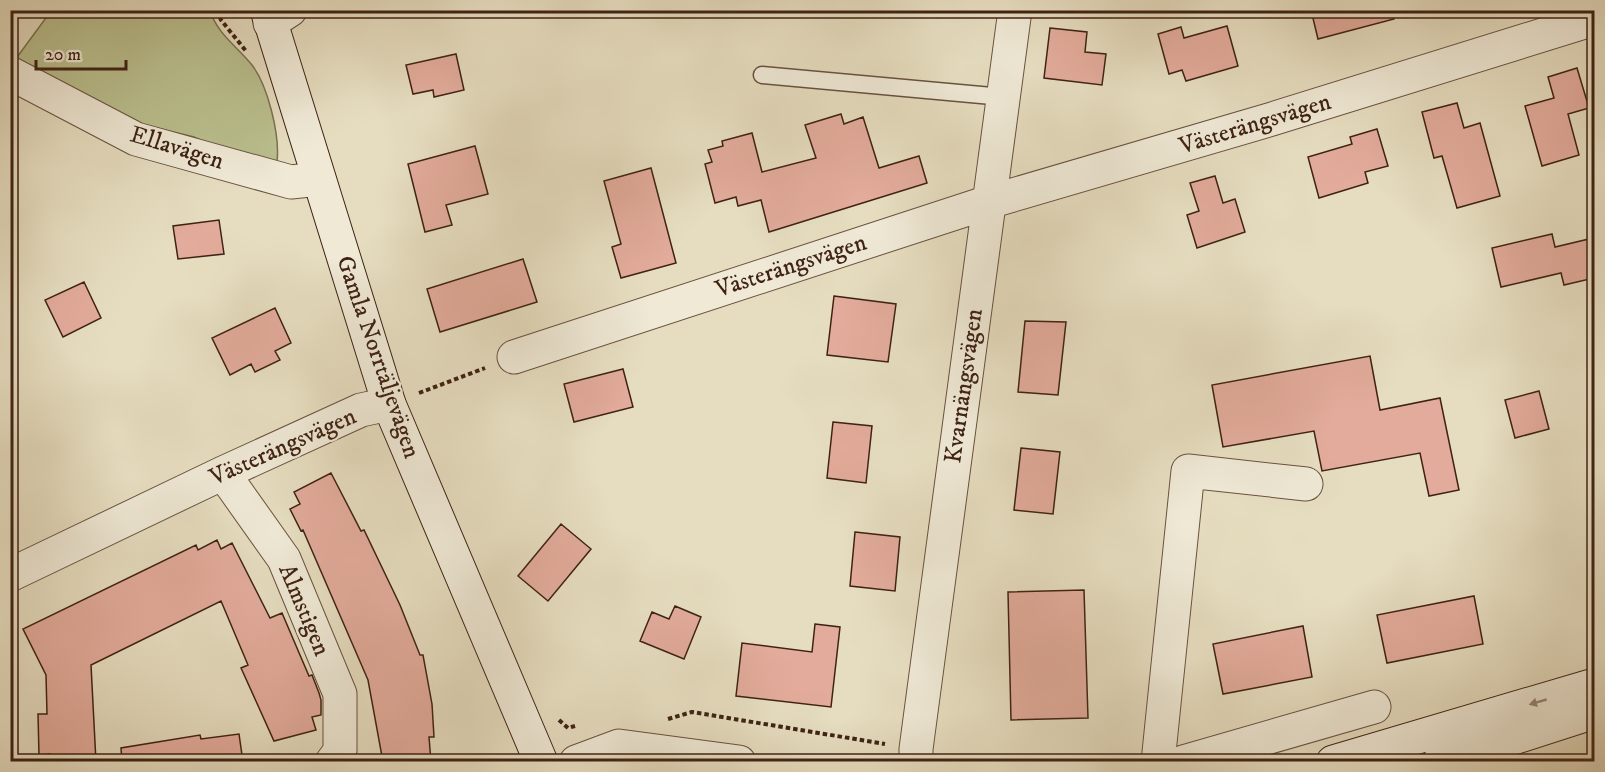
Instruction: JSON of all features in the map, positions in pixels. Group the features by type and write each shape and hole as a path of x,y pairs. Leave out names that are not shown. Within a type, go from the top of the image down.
{"street":[{"name":"Kvarnängsvägen","path":"916,755 1015,10"},
{"name":"Gamla Norrtäljevägen","path":"276,15 319,179 389,404 541,762"},
{"name":"Västerängsvägen","path":"514,357 989,202 1272,119 1594,19"},
{"name":"Ellavägen","path":"10,74 136,139 291,182 319,179"},
{"name":"Västerängsvägen","path":"10,575 361,410 389,404"},
{"path":"1158,762 1188,471 1306,484"},
{"name":"Almstigen","path":"223,474 284,559 340,694 340,752 332,762"},
{"path":"1450,752 1594,685"},
{"path":"1183,762 1374,707"},
{"path":"1333,762 1450,752 1594,712"},
{"path":"576,762 619,746 739,762"}],"lane":[{"path":"762,75 1003,97"}],"path":[{"name":"Västerängsvägen","path":"389,404 514,357"},
{"path":"662,721 692,712 916,755"},
{"path":"552,713 568,728 579,725"}],"green space":[{"path":"51,11 210,11 218,27 252,65 263,85 275,125 277,162 233,155 194,137 124,120 12,64"}],"building":[{"path":"1311,10 1393,10 1394,19 1318,39"},
{"path":"1227,26 1238,66 1186,81 1182,70 1169,74 1158,34 1181,27 1184,38"},
{"path":"1050,28 1087,32 1085,52 1106,54 1102,85 1044,78"},
{"path":"456,54 464,90 434,97 433,90 413,94 406,65"},
{"path":"1577,68 1589,108 1568,114 1579,155 1542,166 1525,106 1554,98 1548,77"},
{"path":"1457,103 1464,128 1480,123 1500,196 1457,208 1442,156 1434,158 1422,112"},
{"path":"841,114 844,124 863,117 879,168 919,156 927,183 769,232 761,200 738,206 736,197 715,203 705,164 712,162 708,150 723,146 722,141 752,133 762,172 816,158 805,125"},
{"path":"1377,129 1388,166 1365,172 1368,183 1319,198 1308,157 1352,144 1350,137"},
{"path":"475,146 488,194 446,205 452,225 425,232 408,164"},
{"path":"651,168 676,263 621,278 612,247 621,244 604,181"},
{"path":"1215,176 1223,203 1235,199 1245,232 1197,248 1187,215 1199,211 1190,183"},
{"path":"219,220 224,254 178,259 173,226"},
{"path":"1552,234 1555,247 1589,239 1594,260 1594,278 1564,285 1561,273 1501,287 1492,248"},
{"path":"523,259 537,302 440,332 427,289"},
{"path":"84,282 101,318 63,337 45,300"},
{"path":"834,296 896,304 888,362 827,355"},
{"path":"275,308 291,343 275,351 280,360 255,372 251,364 230,375 212,338"},
{"path":"1025,321 1066,322 1058,395 1018,392"},
{"path":"1370,356 1380,410 1440,398 1459,490 1429,496 1420,453 1322,471 1314,431 1223,447 1212,385"},
{"path":"623,369 633,407 574,422 564,384"},
{"path":"1539,391 1549,429 1515,438 1505,400"},
{"path":"833,422 872,426 866,483 827,478"},
{"path":"1021,448 1060,452 1053,514 1014,510"},
{"path":"331,473 361,531 364,530 400,605 420,655 423,655 432,704 434,737 429,737 431,762 383,762 368,680 303,530 301,531 290,509 300,504 294,492"},
{"path":"561,524 591,549 548,601 518,576"},
{"path":"855,532 900,537 895,591 850,586"},
{"path":"217,540 221,549 232,543 270,618 282,613 309,676 312,675 319,693 321,715 312,717 316,730 274,741 241,668 248,665 221,601 91,665 96,762 50,762 50,754 39,755 38,714 47,714 46,675 23,629 196,545 198,550"},
{"path":"1084,590 1088,718 1011,720 1008,592"},
{"path":"1474,596 1483,644 1387,663 1377,615"},
{"path":"675,606 701,617 684,659 640,641 652,612 669,619"},
{"path":"815,624 840,627 831,707 736,696 742,643 812,652"},
{"path":"1303,626 1312,677 1223,694 1213,644"},
{"path":"239,734 243,762 122,762 121,748 200,735 201,739"}]}
